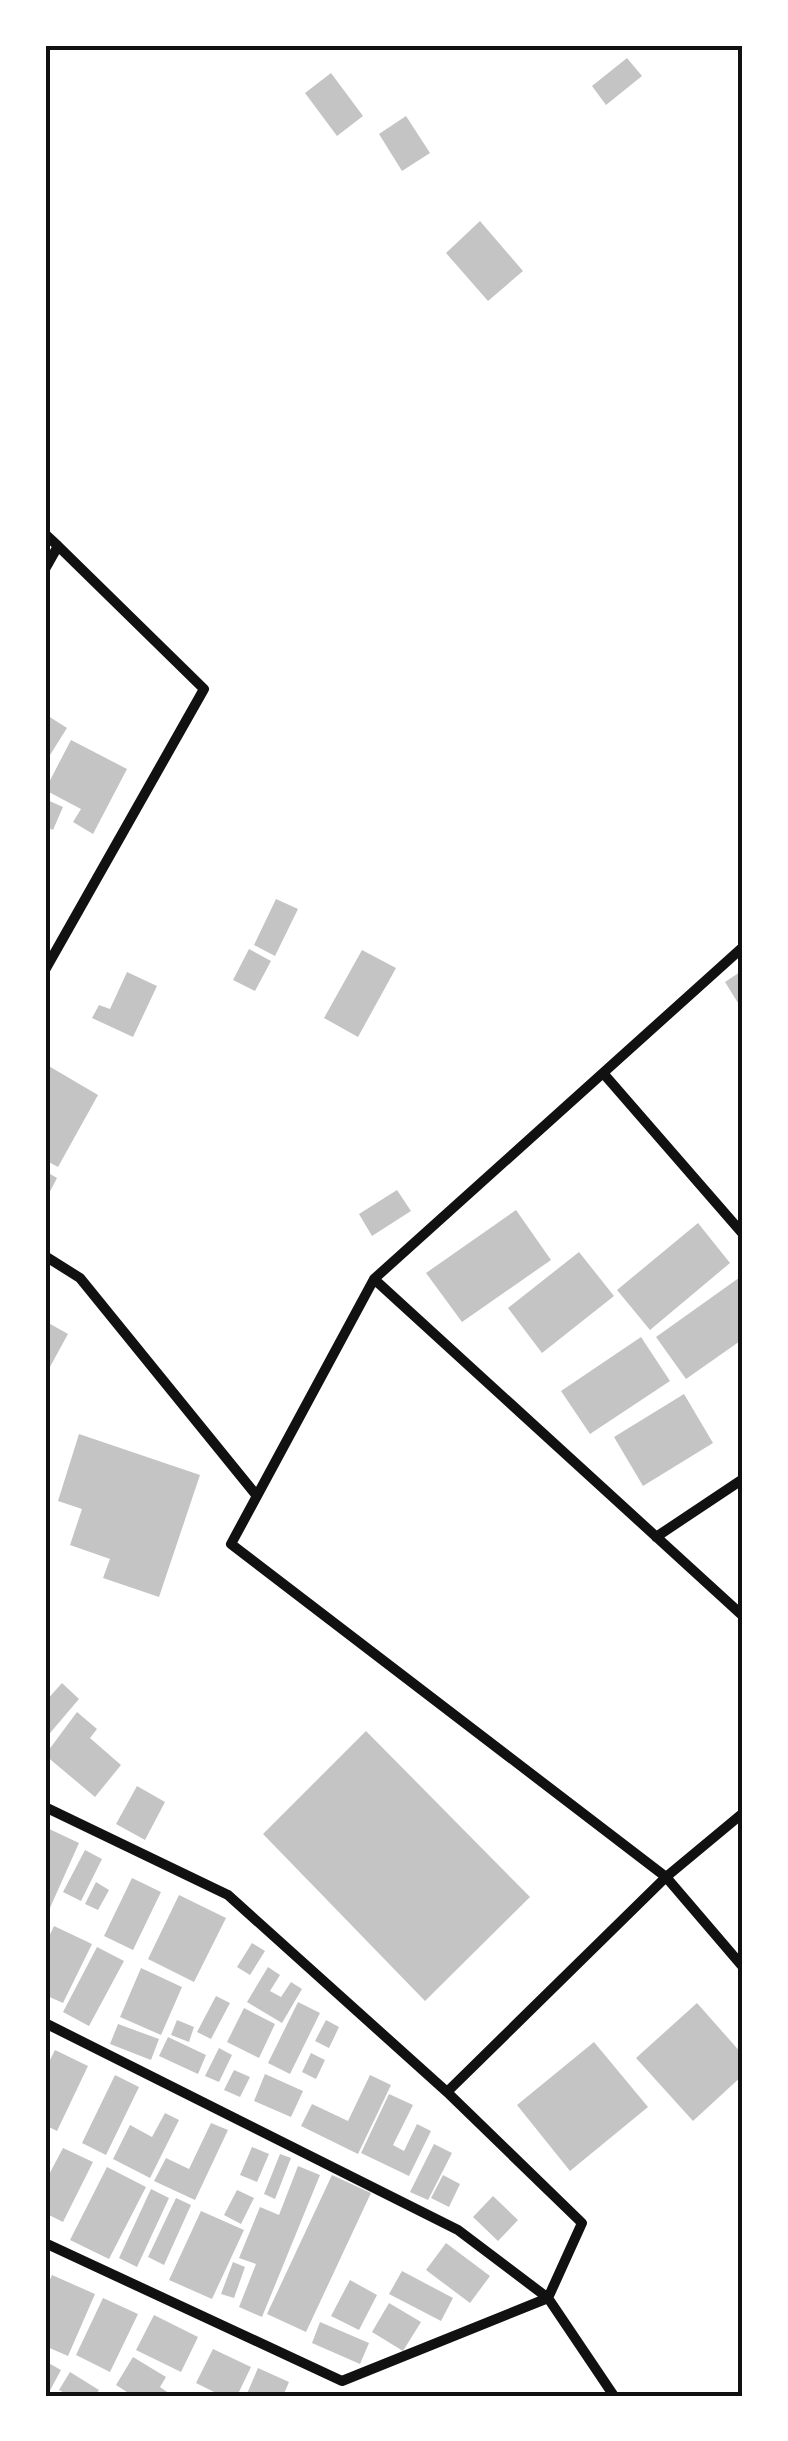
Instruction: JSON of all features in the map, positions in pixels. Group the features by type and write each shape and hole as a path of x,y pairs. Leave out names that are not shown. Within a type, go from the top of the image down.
{"street":[{"path":"45,534 204,688 45,970"},
{"path":"45,569 58,546"},
{"path":"743,948 374,1278 231,1544 666,1877 743,1967"},
{"path":"603,1073 743,1234"},
{"path":"45,1256 80,1278 258,1496"},
{"path":"374,1278 743,1616"},
{"path":"656,1536 743,1479"},
{"path":"45,1807 228,1895 447,2092 582,2223 548,2298 342,2381 45,2243"},
{"path":"447,2092 666,1877 743,1814"},
{"path":"45,2023 458,2230 548,2298 614,2396"}],"building":[{"path":"627,58 642,76 606,105 592,86"},
{"path":"331,73 363,116 337,136 305,93"},
{"path":"406,116 430,153 402,171 379,134"},
{"path":"480,221 523,271 488,301 446,253"},
{"path":"45,714 67,728 45,763"},
{"path":"71,740 127,769 93,834 73,822 81,809 45,790"},
{"path":"45,799 63,807 53,830 45,826"},
{"path":"276,899 298,909 275,956 254,945"},
{"path":"249,949 271,961 255,991 233,980"},
{"path":"362,950 396,968 358,1037 324,1018"},
{"path":"743,970 743,1011 725,982"},
{"path":"127,972 157,986 133,1037 92,1018 99,1005 110,1009"},
{"path":"47,1065 98,1095 58,1167 45,1160"},
{"path":"45,1171 57,1178 45,1201"},
{"path":"397,1190 411,1211 372,1236 359,1214"},
{"path":"516,1210 551,1260 462,1322 426,1273"},
{"path":"698,1223 730,1263 650,1330 617,1290"},
{"path":"579,1252 614,1296 542,1353 508,1308"},
{"path":"743,1275 743,1339 686,1379 656,1337"},
{"path":"45,1321 68,1334 45,1376"},
{"path":"641,1337 670,1381 590,1434 561,1391"},
{"path":"684,1394 713,1443 643,1486 614,1437"},
{"path":"79,1434 200,1475 159,1597 103,1578 110,1559 70,1545 82,1509 58,1501"},
{"path":"62,1683 79,1699 45,1739 45,1702"},
{"path":"77,1712 97,1729 90,1738 121,1765 95,1797 45,1755"},
{"path":"366,1731 530,1897 425,2001 263,1834"},
{"path":"137,1786 165,1802 145,1840 116,1824"},
{"path":"45,1827 79,1843 45,1919"},
{"path":"85,1850 102,1859 81,1901 63,1892"},
{"path":"132,1878 161,1892 133,1950 104,1936"},
{"path":"96,1882 109,1890 98,1910 85,1904"},
{"path":"179,1895 226,1918 194,1982 148,1959"},
{"path":"54,1926 92,1944 63,2003 45,1995 45,1945"},
{"path":"252,1943 265,1951 250,1975 237,1967"},
{"path":"97,1947 124,1961 89,2026 63,2012"},
{"path":"268,1967 280,1975 270,1991 281,1997 291,1982 302,1989 282,2023 247,2002"},
{"path":"141,1968 182,1987 161,2035 120,2017"},
{"path":"216,1996 230,2003 211,2039 197,2032"},
{"path":"298,2002 320,2013 290,2074 268,2063"},
{"path":"697,2003 743,2055 743,2075 693,2121 636,2058"},
{"path":"244,2008 275,2024 259,2058 227,2042"},
{"path":"177,2020 194,2027 189,2042 171,2035"},
{"path":"326,2020 339,2027 329,2048 315,2041"},
{"path":"118,2024 159,2039 151,2060 110,2044"},
{"path":"168,2037 206,2055 198,2074 159,2056"},
{"path":"594,2042 648,2107 570,2171 517,2105"},
{"path":"219,2048 232,2055 219,2082 205,2076"},
{"path":"55,2050 88,2066 57,2131 45,2125 45,2070"},
{"path":"311,2053 325,2060 316,2079 302,2072"},
{"path":"234,2070 250,2077 240,2097 224,2090"},
{"path":"265,2074 303,2091 291,2117 254,2101"},
{"path":"115,2075 139,2087 106,2155 82,2143"},
{"path":"370,2075 391,2085 358,2154 301,2126 312,2104 348,2121"},
{"path":"389,2094 413,2105 393,2145 404,2151 417,2124 431,2131 409,2176 361,2153"},
{"path":"165,2113 179,2120 150,2178 113,2159 130,2125 152,2137"},
{"path":"211,2123 228,2130 195,2200 154,2181 166,2158 189,2169"},
{"path":"434,2144 452,2153 428,2200 410,2192"},
{"path":"252,2147 269,2154 257,2182 240,2175"},
{"path":"63,2148 93,2162 63,2222 45,2213 45,2182"},
{"path":"280,2154 291,2158 275,2199 264,2194"},
{"path":"298,2166 320,2175 262,2317 239,2307 256,2264 239,2258 260,2207 279,2215"},
{"path":"107,2167 146,2187 109,2259 70,2240"},
{"path":"332,2175 371,2193 306,2332 267,2314"},
{"path":"443,2175 460,2184 449,2207 431,2198"},
{"path":"151,2189 169,2198 137,2267 119,2258"},
{"path":"237,2190 254,2198 241,2224 224,2215"},
{"path":"493,2196 518,2220 498,2241 473,2217"},
{"path":"176,2198 191,2205 164,2265 148,2257"},
{"path":"201,2211 244,2230 212,2299 169,2280"},
{"path":"446,2243 490,2276 470,2303 426,2270"},
{"path":"233,2262 245,2267 234,2298 221,2294"},
{"path":"402,2271 453,2298 441,2321 389,2294"},
{"path":"52,2275 95,2294 68,2356 45,2346 45,2291"},
{"path":"350,2280 377,2295 359,2330 331,2316"},
{"path":"103,2298 138,2314 110,2372 76,2355"},
{"path":"389,2303 421,2322 403,2351 372,2332"},
{"path":"154,2315 198,2337 181,2372 136,2350"},
{"path":"320,2322 369,2343 360,2364 312,2343"},
{"path":"213,2349 251,2367 237,2396 222,2396 196,2383"},
{"path":"133,2357 166,2377 160,2387 173,2396 133,2396 116,2385"},
{"path":"45,2361 61,2370 47,2396 45,2396"},
{"path":"258,2368 289,2382 283,2396 246,2396"},
{"path":"70,2372 99,2390 95,2396 70,2396 59,2390"}]}
